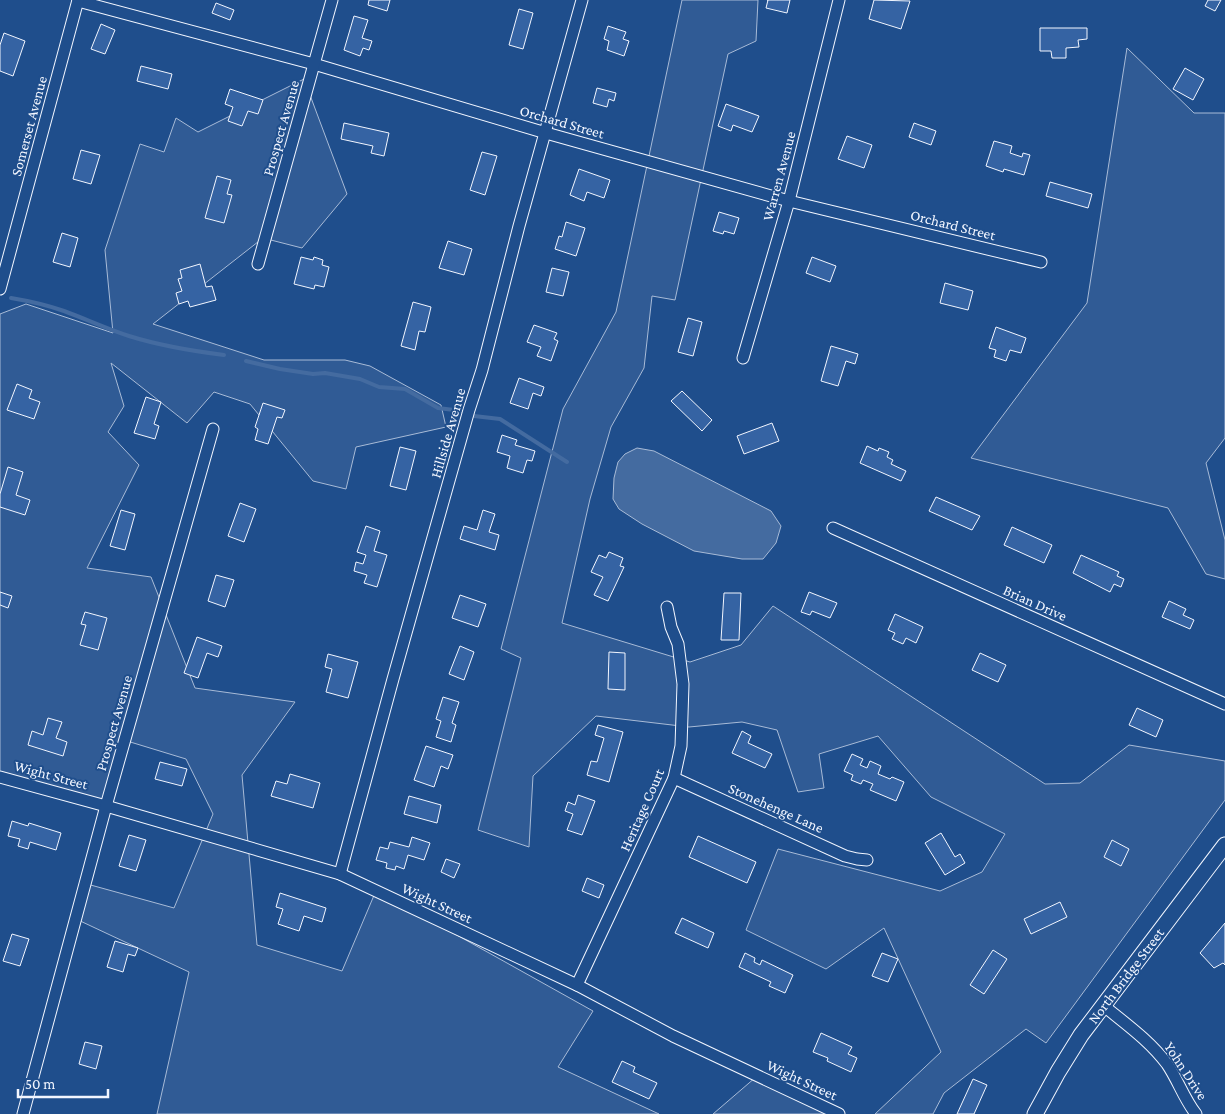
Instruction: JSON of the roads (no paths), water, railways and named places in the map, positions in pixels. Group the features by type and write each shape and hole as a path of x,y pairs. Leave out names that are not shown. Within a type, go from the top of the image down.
{"street":[{"name":"Prospect Avenue","path":"258,264 332,0"},
{"name":"Hillside Avenue","path":"340,874 393,679 482,370 519,226 582,0"},
{"name":"Warren Avenue","path":"742,358 788,201 839,0"},
{"name":"Orchard Street","path":"78,1 314,64 546,133 788,201 1040,262"},
{"name":"Somerset Avenue","path":"0,289 78,1"},
{"name":"Prospect Avenue","path":"23,1114 106,806 214,429"},
{"name":"Brian Drive","path":"833,528 1225,704"},
{"name":"Heritage Court","path":"577,985 674,778 681,746 683,684 678,644 667,606"},
{"name":"Wight Street","path":"0,778 106,806 340,874 577,985 673,1036 839,1114"},
{"name":"Stonehenge Lane","path":"674,778 845,856 856,860 867,860"},
{"name":"North Bridge Street","path":"1035,1114 1081,1035 1225,845"},
{"name":"Yohn Drive","path":"1104,1006 1151,1045 1167,1063 1185,1098 1196,1114"}],"waterway":[{"path":"11,298 58,309 141,340 176,348 224,355"},
{"path":"246,361 280,369 313,374 325,373 360,379 379,387 405,389 438,408 462,411"},
{"path":"474,416 500,419 567,462"}]}
